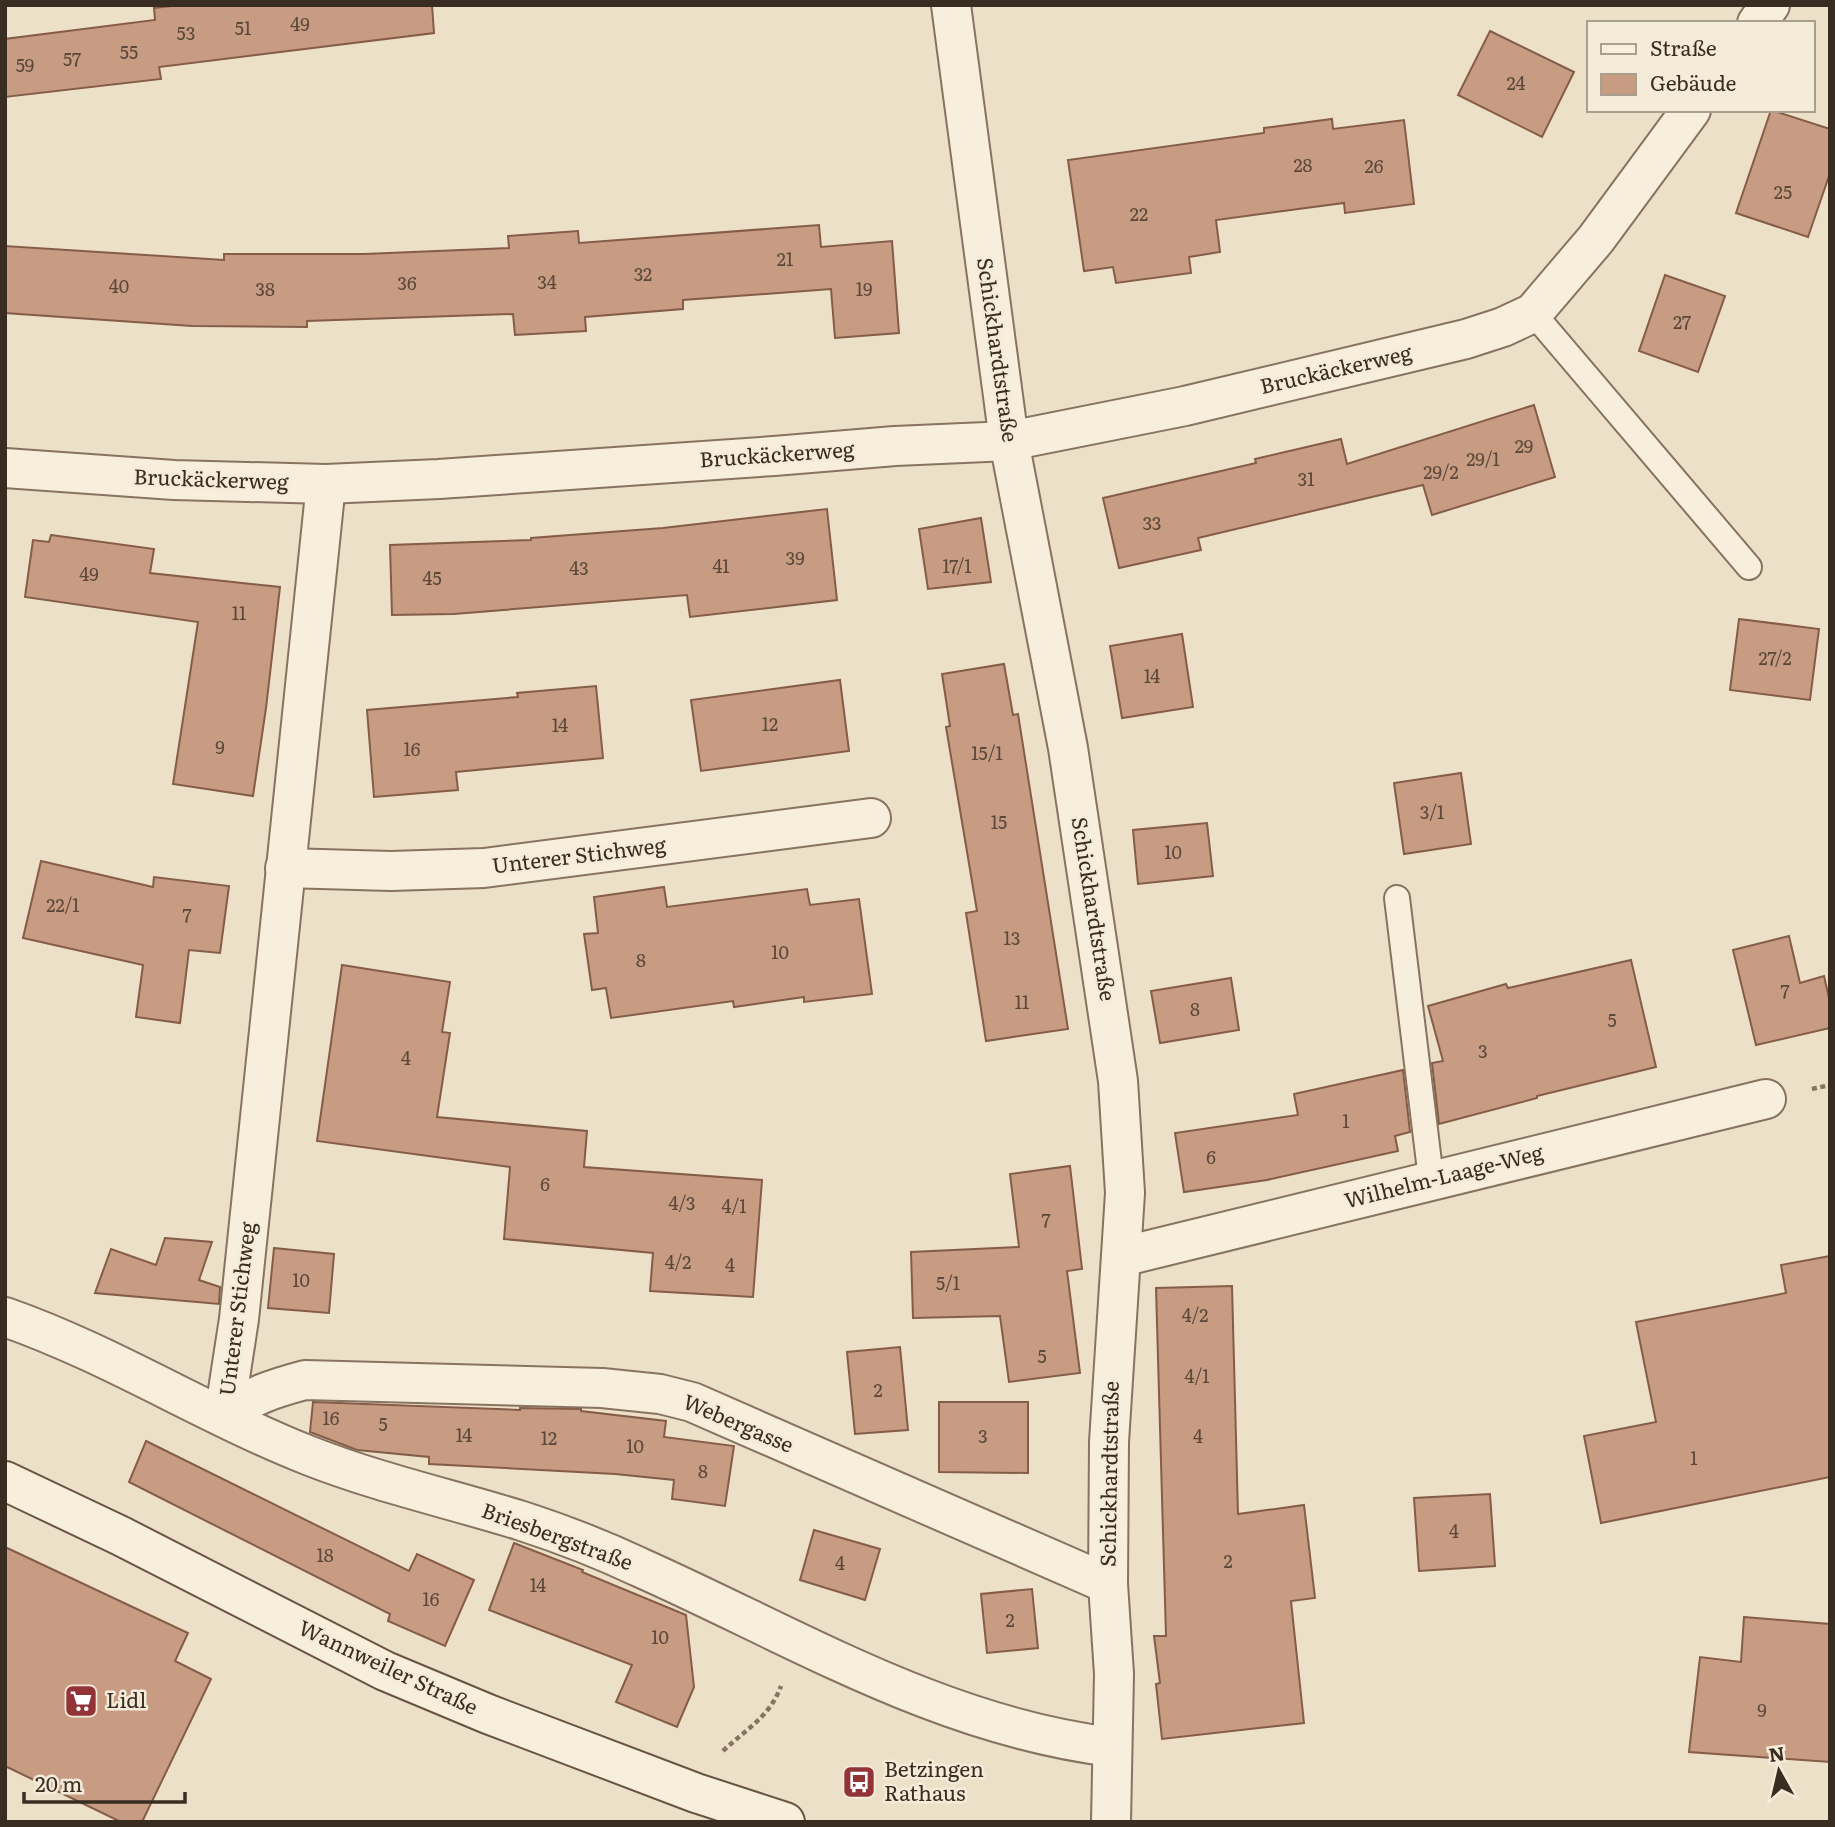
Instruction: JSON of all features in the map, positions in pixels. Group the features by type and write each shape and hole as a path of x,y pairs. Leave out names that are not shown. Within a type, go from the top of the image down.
{"street":[{"name":"Schickhardtstraße","path":"951,5 1009,441 1068,747 1118,1081 1125,1193 1109,1442 1108,1584 1114,1675 1111,1822"},
{"path":"1758,21 1770,5"},
{"name":"Bruckäckerweg","path":"5,468 174,480 326,484 439,479 774,457 895,446 1009,441 1185,406 1466,339 1503,327 1533,313 1596,239 1690,112"},
{"name":"Unterer Stichweg","path":"223,1416 239,1319 326,484"},
{"name":"Unterer Stichweg","path":"285,868 391,872 484,867 871,818"},
{"name":"Wilhelm-Laage-Weg","path":"1121,1257 1766,1099"},
{"name":"Briesbergstraße","path":"5,1317 50,1335 288,1447 331,1464 561,1534 637,1566 885,1682 973,1717 1067,1741 1112,1747"},
{"name":"Webergasse","path":"223,1416 258,1394 305,1380 602,1388 660,1394 692,1402 1108,1584"},
{"name":"Wannweiler Straße","path":"5,1481 121,1536 385,1671 488,1714 696,1793 785,1822"}],"lane":[{"path":"1533,313 1749,567"},
{"path":"1397,898 1432,1179"}],"path":[{"path":"696,1793 712,1763 754,1726 774,1704 798,1642"}],"building":[{"path":"180,5 432,5 434,33 159,67 161,79 5,97 5,39 155,20 154,8"},
{"path":"1490,31 1574,72 1542,137 1458,95"},
{"path":"1770,112 1830,129 1830,173 1808,237 1736,213"},
{"path":"1332,119 1333,129 1404,120 1414,204 1345,213 1344,203 1216,220 1220,252 1189,257 1191,273 1116,283 1113,267 1084,271 1068,160 1264,133 1264,128"},
{"path":"819,225 821,247 892,241 899,333 835,338 831,289 683,300 683,309 585,317 586,331 515,335 513,314 307,321 307,327 192,326 5,313 5,246 224,260 224,254 364,254 509,248 508,236 578,231 579,243"},
{"path":"1665,275 1725,296 1698,372 1639,351"},
{"path":"1534,405 1555,477 1432,515 1423,485 1198,538 1201,550 1119,568 1103,498 1256,463 1255,459 1341,439 1347,464"},
{"path":"827,509 837,600 690,617 687,595 454,614 392,615 390,545 531,540"},
{"path":"981,518 991,582 928,589 919,529"},
{"path":"51,535 154,549 150,573 280,587 253,796 173,784 198,622 25,597 33,540 49,542"},
{"path":"1739,619 1819,629 1810,700 1730,690"},
{"path":"1182,634 1193,707 1122,718 1110,646"},
{"path":"1004,664 1013,715 1018,714 1068,1029 986,1041 966,913 977,911 946,727 950,726 942,674"},
{"path":"840,680 849,751 701,771 691,700"},
{"path":"596,686 603,758 456,772 458,790 374,797 367,710 518,697 517,693"},
{"path":"1461,773 1471,844 1404,854 1394,783"},
{"path":"1207,823 1213,876 1138,884 1133,830"},
{"path":"41,861 153,887 154,877 229,886 220,953 189,950 180,1023 136,1017 143,965 23,938"},
{"path":"664,887 667,907 807,889 810,905 859,899 872,994 804,1002 804,997 734,1007 733,1001 611,1018 606,988 592,990 584,934 598,933 594,897"},
{"path":"1789,936 1800,983 1824,976 1830,1002 1830,1028 1756,1045 1733,950"},
{"path":"1631,960 1656,1067 1537,1096 1439,1124 1432,1063 1443,1061 1428,1006 1506,984 1508,988"},
{"path":"342,965 450,982 442,1032 450,1033 437,1117 587,1131 584,1167 762,1180 753,1297 650,1291 653,1253 504,1239 510,1167 317,1141"},
{"path":"1231,978 1239,1030 1160,1043 1151,991"},
{"path":"1403,1070 1410,1132 1395,1136 1398,1151 1267,1180 1184,1192 1175,1133 1298,1115 1294,1094"},
{"path":"1070,1166 1082,1269 1067,1271 1080,1373 1009,1382 1000,1316 913,1318 911,1252 1019,1247 1010,1174"},
{"path":"165,1238 212,1242 199,1280 220,1287 219,1304 95,1293 111,1249 156,1265"},
{"path":"274,1248 334,1254 329,1313 268,1308"},
{"path":"1830,1256 1830,1477 1601,1523 1584,1436 1656,1422 1636,1322 1786,1293 1781,1265"},
{"path":"1232,1286 1238,1514 1304,1505 1315,1598 1291,1601 1304,1723 1162,1739 1156,1684 1160,1683 1154,1636 1166,1636 1156,1288"},
{"path":"900,1347 908,1430 855,1434 847,1352"},
{"path":"313,1402 520,1410 581,1409 666,1421 664,1437 734,1446 725,1506 672,1499 674,1480 615,1474 429,1464 429,1457 357,1450 310,1432"},
{"path":"939,1402 1028,1402 1028,1473 939,1472"},
{"path":"146,1441 409,1571 417,1554 474,1580 445,1646 388,1621 390,1614 129,1482"},
{"path":"1490,1494 1495,1566 1419,1571 1414,1498"},
{"path":"814,1530 880,1549 865,1600 800,1580"},
{"path":"514,1543 686,1615 694,1687 677,1727 616,1702 632,1665 489,1610"},
{"name":"Lidl","path":"5,1547 188,1633 175,1661 211,1679 142,1822 121,1822 5,1766"},
{"path":"1032,1589 1038,1648 987,1653 981,1594"},
{"path":"1744,1617 1830,1624 1830,1762 1689,1752 1700,1657 1741,1662"}],"place":[{"name":"Lidl","path":"81,1701"},
{"name":"Betzingen Rathaus","path":"859,1782"}]}
